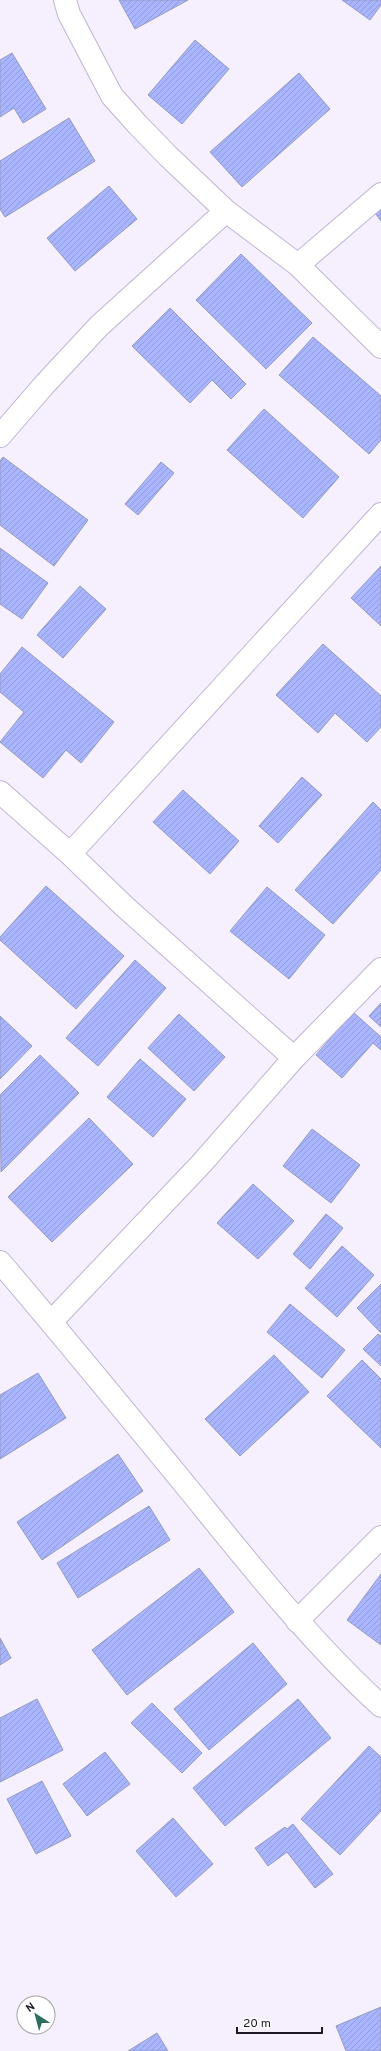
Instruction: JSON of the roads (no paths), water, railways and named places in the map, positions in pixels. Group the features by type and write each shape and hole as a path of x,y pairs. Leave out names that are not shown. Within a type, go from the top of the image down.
{"street":[{"path":"64,0 78,32 112,96 168,156 226,211 298,264 381,347"},
{"path":"298,264 381,194"},
{"path":"0,436 45,384 99,326 226,211"},
{"path":"70,854 381,514"},
{"path":"0,792 70,854 124,906 294,1058"},
{"path":"52,1322 202,1163 294,1058 381,969"},
{"path":"0,1262 52,1322 297,1621 347,1675 381,1706"},
{"path":"297,1621 381,1537"}]}
